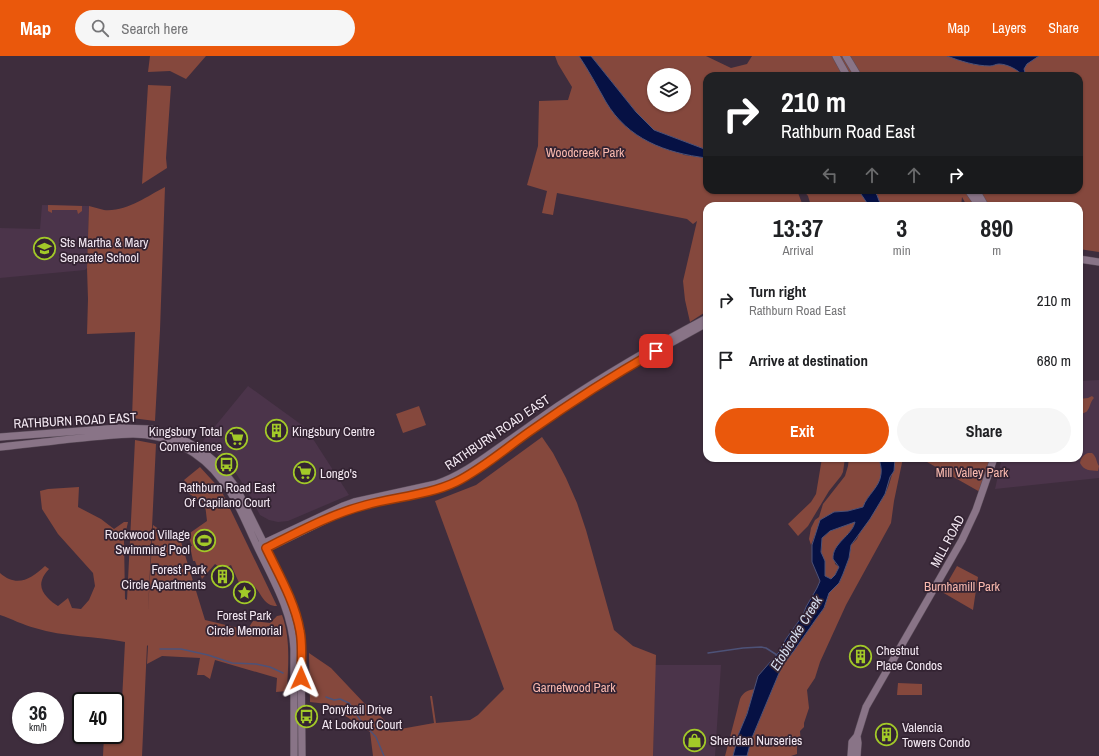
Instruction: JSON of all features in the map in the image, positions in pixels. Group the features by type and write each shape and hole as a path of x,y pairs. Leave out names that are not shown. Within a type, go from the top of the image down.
{"street":[{"path":"836,56 844,72"},
{"path":"846,56 856,72"},
{"path":"1083,260 1099,262"},
{"name":"RATHBURN ROAD EAST","path":"260,546 343,506 436,484 466,471 589,386 703,320"},
{"name":"RATHBURN ROAD EAST","path":"260,546 344,511 367,504 440,488 460,480 598,386 635,363 703,325"},
{"name":"RATHBURN ROAD EAST","path":"0,437 130,427 157,430 178,437 207,454 227,474 237,489 260,546"},
{"name":"RATHBURN ROAD EAST","path":"0,447 49,440 129,434 150,435 170,441 204,461 218,475 230,492 260,546"},
{"name":"MILL ROAD","path":"851,756 852,742 856,736 863,713 962,540 976,510 993,462"},
{"path":"260,546 286,608 294,634 294,756"},
{"path":"260,546 290,597 297,617 300,632 302,756"},
{"name":"MILL ROAD","path":"856,736 858,743 857,756"}],"shaded area":[{"name":"Sts Martha & Mary Separate School","path":"42,205 89,206 87,268 85,270 0,278 0,228 40,229"},
{"path":"1099,380 1099,478 995,489 1001,462 1083,462 1083,381"},
{"name":"Kingsbury Centre","path":"248,386 306,428 349,495 288,521 278,522 269,520 260,515 245,487 231,466 203,441"},
{"path":"655,665 721,665 715,756 653,756"}],"green space":[{"path":"150,56 206,56 186,79 170,71 148,72"},
{"name":"Woodcreek Park","path":"555,56 579,56 591,73 606,102 618,119 684,155 703,157 703,194 798,194 802,202 703,202 703,314 690,322 685,300 683,281 697,221 693,224 687,219 557,193 553,215 542,213 547,191 527,185 538,146 539,101 568,100 572,87 558,64"},
{"path":"591,56 706,56 731,68 747,64 752,56 1099,56 1099,252 1083,250 1083,202 965,202 962,197 961,202 880,202 876,194 1083,194 1083,72 703,72 703,148 654,130 636,112"},
{"path":"148,85 171,86 166,158 167,168 142,184"},
{"path":"165,187 155,421 132,418 135,332 87,334 89,206 104,210 121,209 136,203"},
{"path":"806,194 862,194 867,202 810,202"},
{"path":"48,205 82,206 82,211 78,214 77,210 52,210 52,213 48,211"},
{"path":"1092,396 1094,398 1087,411 1083,413 1083,399"},
{"path":"419,406 426,425 403,433 396,414"},
{"name":"Garnetwood Park","path":"542,437 553,453 577,503 614,630 633,646 656,655 653,756 373,756 370,732 327,704 310,702 309,653 331,668 365,704 371,707 395,730 434,723 430,696 432,696 436,723 470,720 478,715 504,689 435,501 476,485"},
{"path":"135,440 156,444 148,611 153,525 170,537 181,542 205,620 247,630 253,621 270,623 277,616 282,615 288,643 287,691 276,692 277,678 215,660 210,679 204,675 197,675 200,658 162,656 147,664 147,645 142,756 103,756 104,744 124,744 124,692 122,692 125,642 46,631 0,615 0,573 6,578 18,581 29,578 45,566 49,569 43,577 41,584 43,592 58,606 68,598 72,608 81,609 89,600 95,586 93,573 58,534 42,509 40,491 79,487 78,507 101,519 114,529 124,522 128,522 124,540 125,599 127,600"},
{"path":"1092,453 1095,456 1099,466 1098,471 1085,469 1082,466 1080,463 1083,462 1083,456"},
{"path":"821,462 844,462 841,476 829,491 808,526 798,536 788,524 811,502 816,494"},
{"path":"848,462 880,462 880,479 863,507 848,511 834,512 821,520 811,545 809,539 811,528 815,520 819,517 823,504 845,476"},
{"path":"895,462 902,462 891,523 846,605 820,662 815,678 807,690 809,708 804,727 800,731 801,744 797,744 797,754 791,756 747,756 751,740 782,666 824,608 829,593 839,583 849,558 851,545 857,539 863,527 882,500 887,490"},
{"name":"Mill Valley Park","path":"927,462 989,462 980,492"},
{"path":"200,467 221,490 277,606 269,604 253,585 240,585 231,565 222,569 215,564 202,579 195,561 193,561 190,546 192,546 187,535 207,521 205,504 188,493 188,485 184,480"},
{"path":"855,522 852,529 834,551 835,564 839,567 831,579 825,576 821,552 822,538 830,531"},
{"name":"Burnhamill Park","path":"957,566 978,577 973,610 942,592"},
{"path":"898,683 922,684 922,695 897,695"},
{"path":"755,689 733,756 725,756 740,699 746,692"}],"water":[{"path":"579,56 591,56 636,112 654,130 703,148 703,157 662,148 637,135 625,126 615,115"},
{"path":"947,56 1039,56 1027,64 1024,69 1025,72 1018,72 1006,65 979,65"},
{"path":"861,194 876,194 880,202 866,202"},
{"name":"Etobicoke Creek","path":"880,462 895,462 894,471 890,477 885,494 870,519 851,545 849,558 839,583 829,593 824,608 782,666 751,740 747,756 733,756 758,676 779,652 786,639 803,615 820,581 812,562 812,545 820,520 834,512 848,511 863,507 880,479","holes":["855,522 850,531 836,548 834,553 833,559 839,567 831,579 825,576 825,561 821,552 822,538 830,531"]},
{"name":"Rockwood Village Swimming Pool","path":"202,534 208,534 212,538 212,544 208,548 202,548 198,544 198,538"}],"waterway":[{"path":"708,653 761,647 766,648 777,655"},
{"path":"160,649 181,649 208,655 232,663 256,664 270,667 283,673"},
{"path":"326,697 334,700 340,699 349,703 361,721 376,737 384,756"}],"place":[{"name":"Sts Martha & Mary Separate School","path":"44,249"},
{"name":"Kingsbury Centre","path":"277,431"},
{"name":"Kingsbury Total Convenience","path":"237,438"},
{"name":"Rathburn Road East Of Capilano Court","path":"227,465"},
{"name":"Longo's","path":"305,473"},
{"name":"Rockwood Village Swimming Pool","path":"205,541"},
{"name":"Forest Park Circle Apartments","path":"222,576"},
{"name":"Forest Park Circle Memorial","path":"244,593"},
{"name":"Chestnut Place Condos","path":"860,657"},
{"name":"Ponytrail Drive At Lookout Court","path":"306,716"},
{"name":"Valencia Towers Condo","path":"887,734"},
{"name":"Sheridan Nurseries","path":"694,740"}],"route":[{"path":"301,678 301,643 297,617 290,597 266,548 344,511 367,504 440,488 465,477 560,410 656,351"}]}
